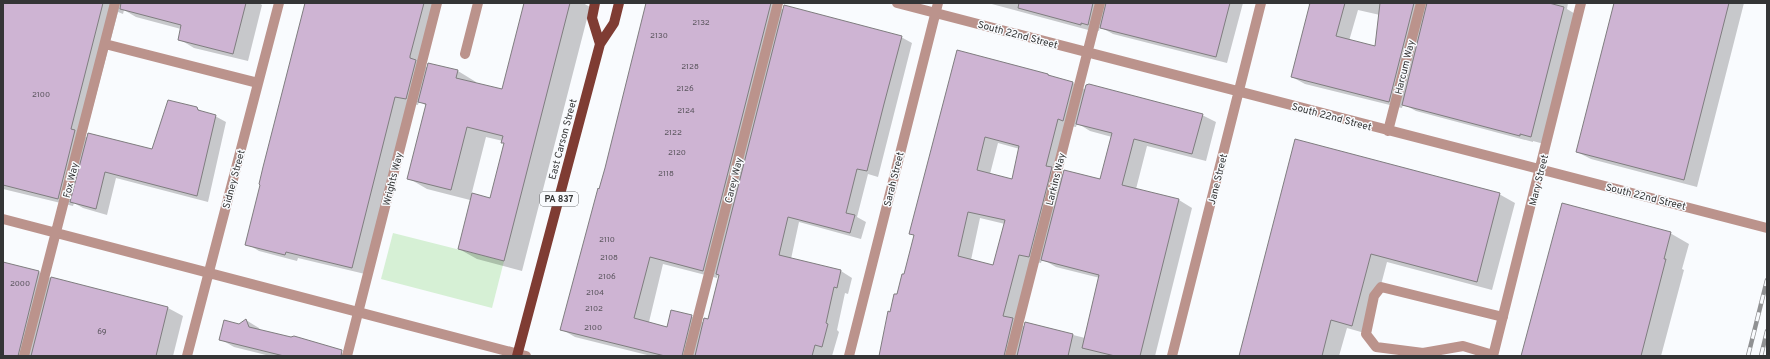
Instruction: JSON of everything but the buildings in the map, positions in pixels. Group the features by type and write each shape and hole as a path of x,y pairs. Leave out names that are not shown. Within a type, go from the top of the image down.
{"main road":[{"path":"595,3 592,18 600,44"},
{"name":"East Carson Street","path":"520,355 600,44 614,23 619,3"}],"street":[{"name":"Fox Way","path":"24,356 115,3"},
{"name":"Sidney Street","path":"187,356 279,3"},
{"name":"Wrights Way","path":"347,356 437,3"},
{"path":"465,54 478,3"},
{"name":"Carey Way","path":"688,356 778,3"},
{"name":"South 22nd Street","path":"897,3 937,8 1087,52 1767,228"},
{"name":"Larkins Way","path":"1010,356 1100,3"},
{"name":"Jane Street","path":"1172,356 1261,3"},
{"name":"Harcum Way","path":"1388,131 1421,3"},
{"name":"Mary Street","path":"1493,355 1581,3"},
{"name":"Sarah Street","path":"849,356 937,8"},
{"path":"105,44 258,83"},
{"path":"3,219 520,355"},
{"path":"1493,355 1463,346 1423,354 1376,347 1366,334 1374,296 1381,288 1503,317"}],"green space":[{"path":"393,233 504,261 492,308 381,279"}],"railway":[{"path":"1748,356 1767,280"},
{"path":"1761,356 1767,331"}]}
